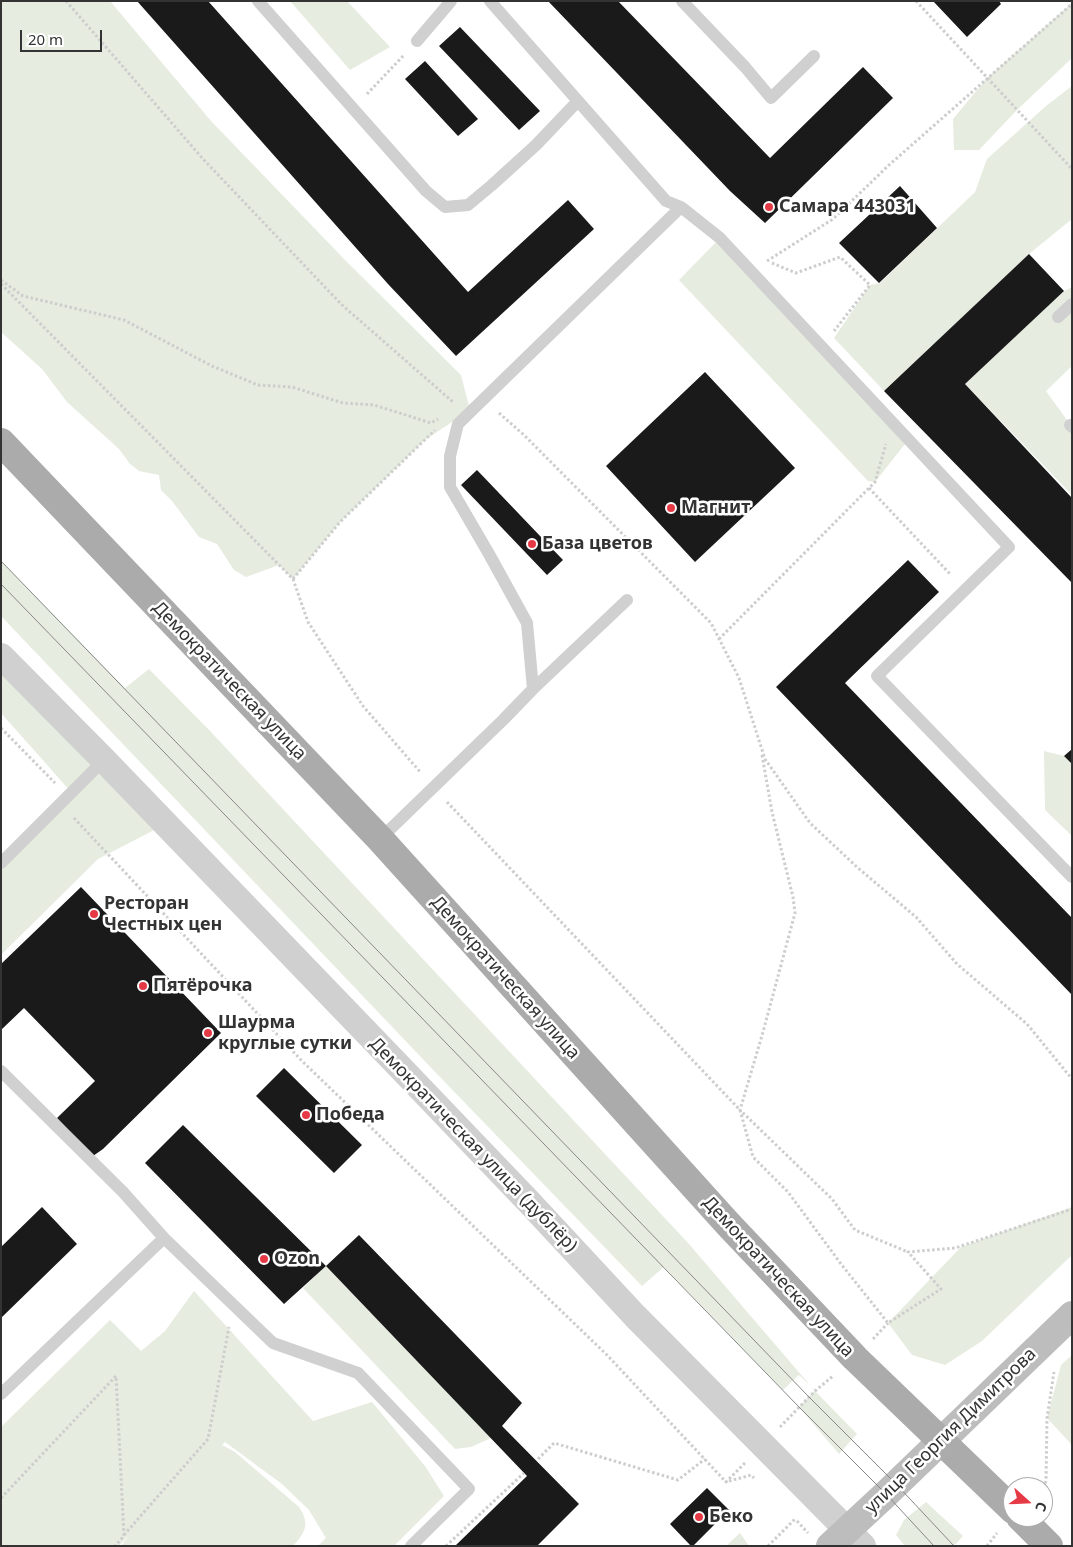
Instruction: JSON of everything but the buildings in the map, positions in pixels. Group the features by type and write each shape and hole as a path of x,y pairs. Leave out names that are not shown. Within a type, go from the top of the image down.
{"main road":[{"name":"Демократическая улица","path":"1,442 380,839 728,1224 855,1358 1003,1501"},
{"name":"улица Георгия Димитрова","path":"847,1540 886,1494 1072,1315"},
{"path":"1030,1527 1049,1546"}],"street":[{"name":"Демократическая улица (дублёр)","path":"1,656 104,760 529,1202 847,1540"}],"lane":[{"path":"258,1 426,191 445,207 468,205 536,145 578,102"},
{"path":"417,41 451,1"},
{"path":"490,1 666,201 681,208 720,238 1009,547 877,676 1072,877"},
{"path":"682,1 745,67 771,98 814,56"},
{"path":"533,689 527,623 450,487 450,456 458,424 681,208"},
{"path":"1058,317 1072,304"},
{"path":"380,839 533,689 628,600"},
{"path":"1,863 104,760"},
{"path":"1,1071 123,1192 164,1238 273,1343 358,1374 469,1489 411,1546"},
{"path":"1,1394 164,1238"}],"path":[{"path":"66,1 203,159 342,305 460,407"},
{"path":"916,1 1072,169"},
{"path":"762,264 833,219 889,165 1072,4"},
{"path":"353,110 417,41"},
{"path":"767,261 796,273 840,257 870,285 832,334"},
{"path":"1,282 23,296 124,320 212,366 258,385 292,387 343,403 374,405 431,423 460,407"},
{"path":"1,282 293,579 308,622 363,706 432,787 740,1110 832,1199 855,1230 908,1252 942,1289 888,1323 840,1264 788,1192 753,1158 740,1110 795,914 793,897 772,812 760,743"},
{"path":"484,398 524,435 711,623 739,678 765,759 810,823 858,868 916,917 957,964 1027,1024 1072,1079"},
{"path":"458,424 460,407"},
{"path":"293,579 340,522 441,425"},
{"path":"719,639 876,482 888,436"},
{"path":"869,488 956,581"},
{"path":"1,728 62,790 72,793 67,812 302,1062 607,1355 726,1482"},
{"path":"908,1252 955,1248 1072,1209"},
{"path":"116,1546 208,1439 228,1327"},
{"path":"1046,1477 1047,1418 1055,1365"},
{"path":"1,1498 116,1376 124,1536"},
{"path":"538,1459 554,1443 678,1480 705,1460"},
{"path":"446,1546 524,1473"},
{"path":"768,1546 795,1519"}],"shaded area":[{"path":"1,1 110,1 211,121 346,261 461,375 470,410 425,440 340,522 293,579 279,565 246,577 234,570 217,544 199,537 172,501 161,490 159,475 139,471 130,464 119,449 67,402 42,369 1,332"},
{"path":"290,1 347,1 390,47 350,70"},
{"path":"1072,3 1072,58 1017,110 979,150 954,150 953,119 987,78"},
{"path":"1072,86 1072,219 1029,254 884,391 834,338 870,285 880,283 975,192 987,159 1046,106"},
{"path":"720,238 905,444 875,482 868,481 679,280"},
{"path":"1072,287 1072,366 1046,391 1072,427 1072,495 965,384 1064,291"},
{"path":"1,561 125,688 149,669 211,732 689,1244 811,1386 799,1375 783,1390 664,1267 666,1265 642,1286 438,1075 1,616"},
{"path":"1,656 166,824 98,859 1,955 1,863 72,793 1,713"},
{"path":"1044,751 1064,756 1072,764 1072,836 1045,810"},
{"path":"1072,1207 1072,1255 982,1341 945,1365 912,1355 888,1323 961,1247"},
{"path":"326,1266 491,1438 471,1447 455,1449 303,1288"},
{"path":"194,1291 313,1421 372,1402 425,1466 444,1496 394,1546 318,1546 326,1538 309,1510 282,1484 225,1442 222,1445 235,1452 299,1507 305,1518 305,1527 304,1532 293,1546 121,1546 129,1535 119,1546 1,1546 1,1427 110,1320 141,1351 165,1331"},
{"path":"1072,1355 1072,1445 1047,1418 1061,1365"},
{"path":"815,1390 857,1434 839,1454 799,1407"},
{"path":"926,1502 963,1536 954,1546 905,1546 896,1535 904,1520"},
{"path":"740,1533 749,1546 726,1546"}],"tram line":[{"path":"1,561 954,1546"},
{"path":"1,584 799,1407 886,1494 934,1546"}],"place":[{"name":"Самара 443031","path":"769,207"},
{"name":"Магнит","path":"671,508"},
{"name":"База цветов","path":"532,544"},
{"name":"Ресторан Честных цен","path":"94,914"},
{"name":"Пятёрочка","path":"143,986"},
{"name":"Шаурма круглые сутки","path":"208,1033"},
{"name":"Победа","path":"306,1115"},
{"name":"Ozon","path":"264,1259"},
{"name":"Беко","path":"699,1517"}]}
